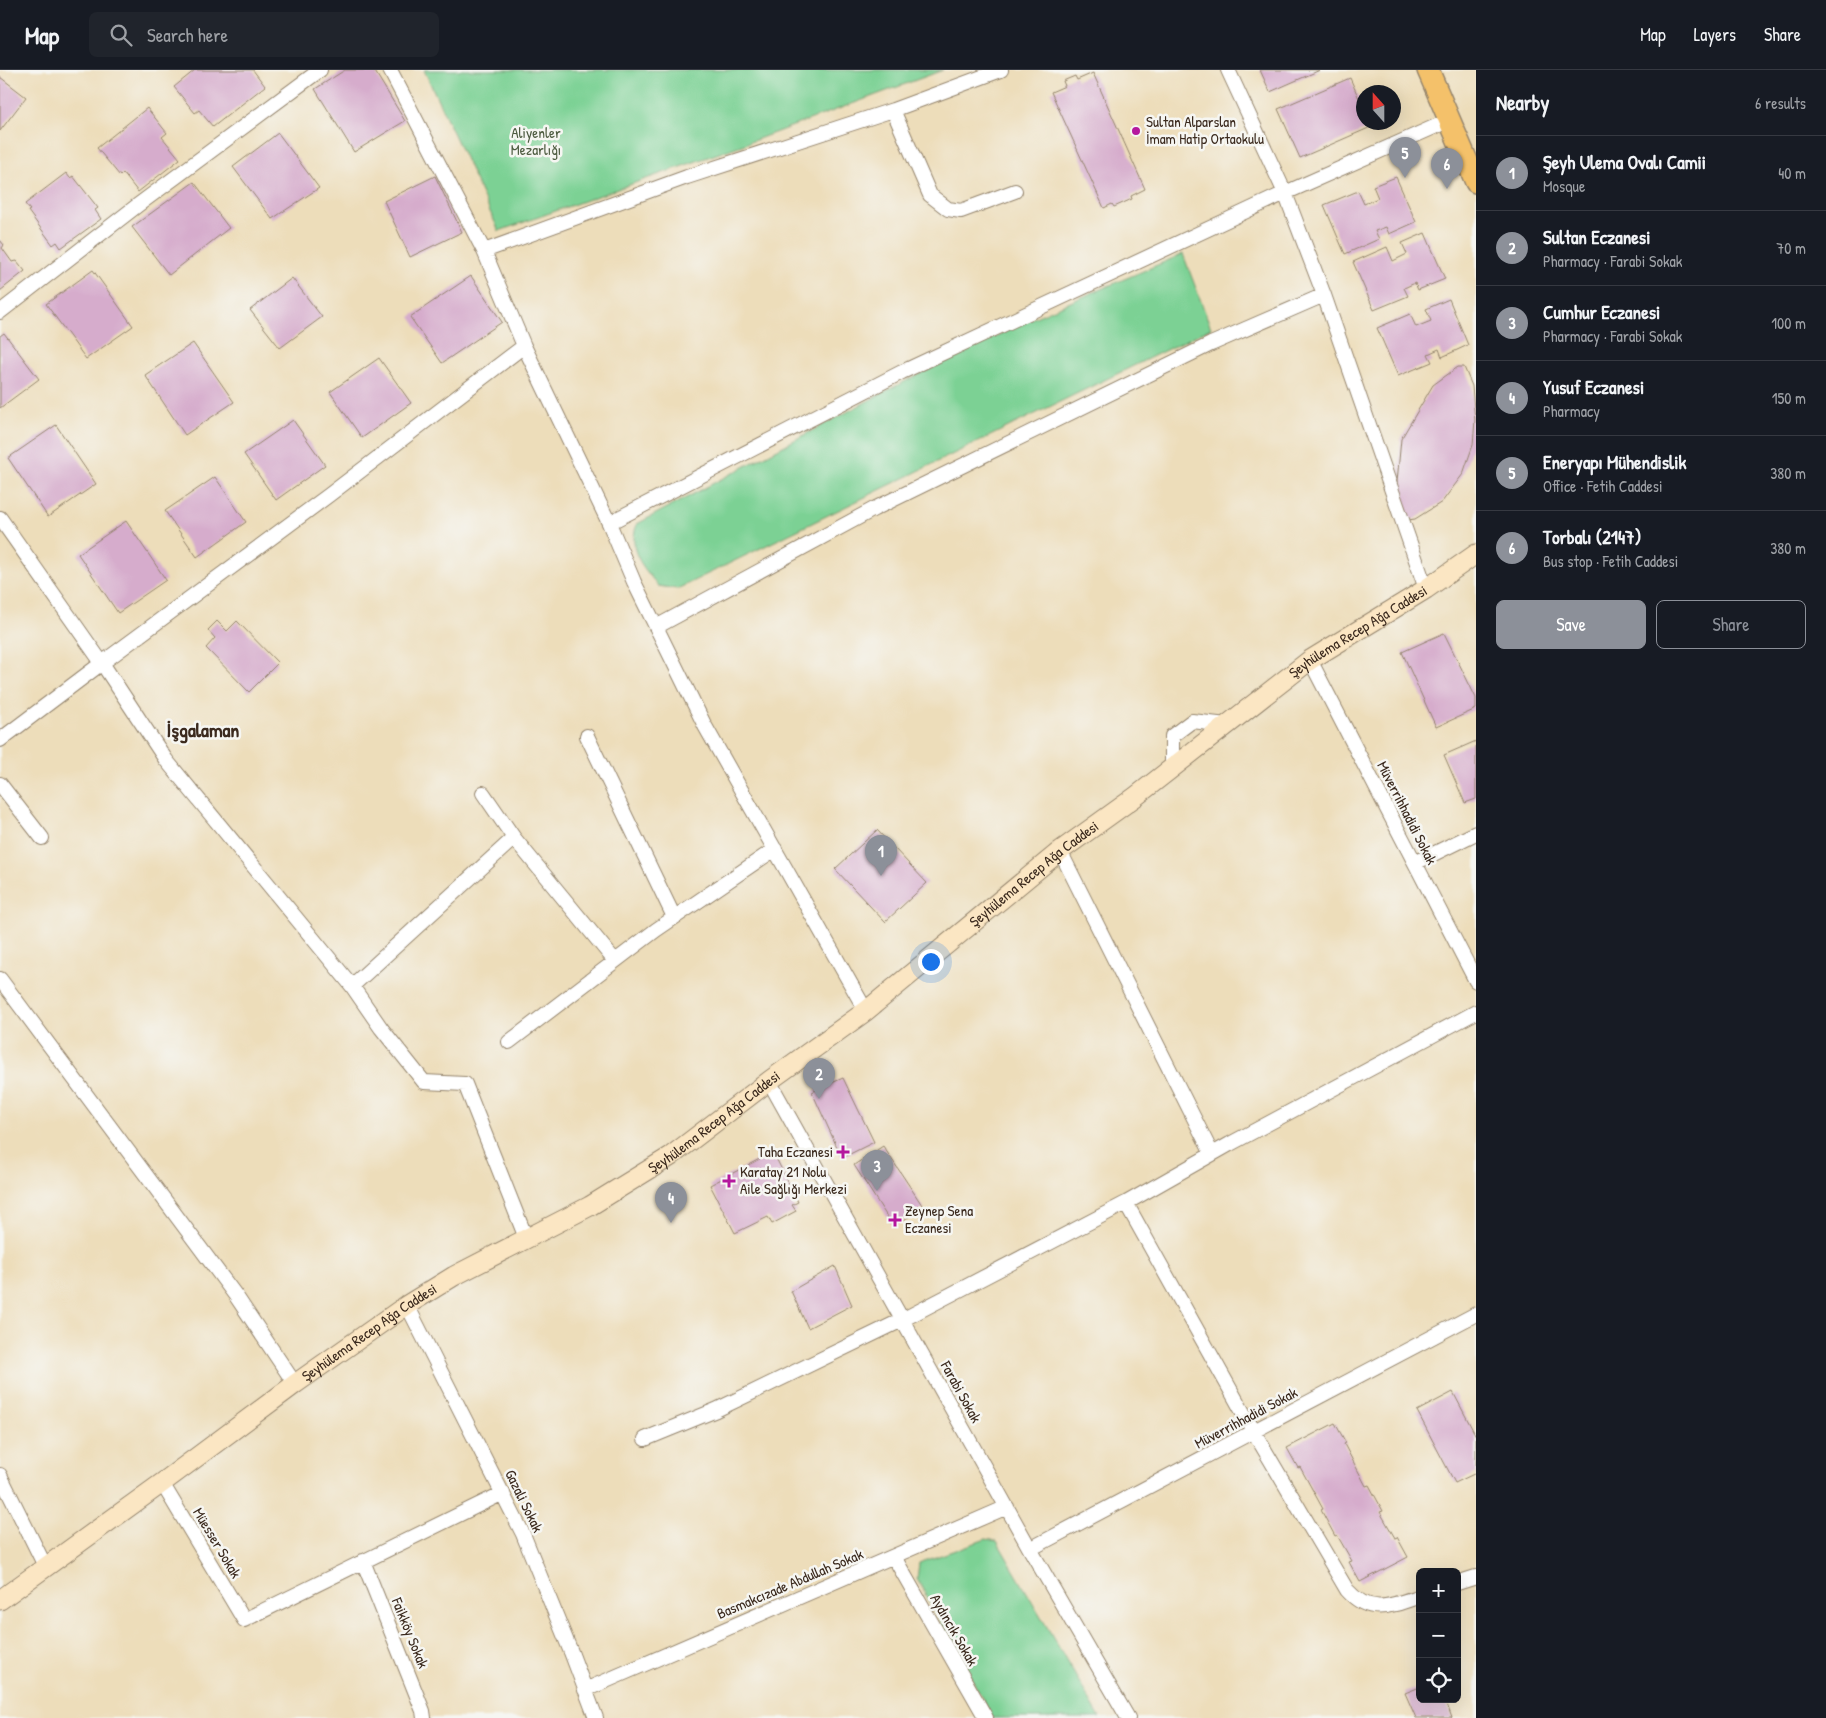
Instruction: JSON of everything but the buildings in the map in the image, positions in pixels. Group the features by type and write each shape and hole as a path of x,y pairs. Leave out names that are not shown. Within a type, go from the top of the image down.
{"main road":[{"path":"1428,70 1476,182"}],"street":[{"path":"0,312 138,205 320,70"},
{"path":"390,70 484,251 524,346 608,522 634,582 705,726 866,1011"},
{"path":"484,251 687,177 893,110 1001,70"},
{"path":"1228,70 1285,193 1324,295 1426,589"},
{"path":"893,110 930,195 948,208 961,211 1016,191"},
{"path":"608,522 902,372 1285,193 1450,120"},
{"path":"656,626 874,509 1211,344 1324,295"},
{"path":"0,740 337,489 524,346"},
{"path":"0,518 102,663 166,760 352,986 381,1028 424,1082 465,1084 526,1238"},
{"name":"Şeyhülema Recep Ağa Caddesi","path":"0,1600 295,1384 408,1305 454,1276 590,1206 632,1182 671,1156 866,1011 1060,851 1172,768 1310,660 1426,589 1476,554"},
{"name":"Müverrihhadidi Sokak","path":"1310,660 1476,981"},
{"path":"1172,768 1172,736 1192,721 1227,725"},
{"path":"587,736 674,917"},
{"path":"0,784 42,838"},
{"path":"483,793 514,838 615,960"},
{"path":"1415,863 1476,833"},
{"path":"352,986 514,838"},
{"path":"509,1042 674,917 775,849"},
{"path":"1060,851 1212,1154"},
{"path":"0,978 236,1296 295,1384"},
{"path":"645,1438 716,1410 902,1320 1126,1204 1212,1154 1476,1012"},
{"name":"Farabi Sokak","path":"769,1082 1030,1549 1128,1718"},
{"path":"1126,1204 1254,1432 1347,1590 1357,1601 1369,1606 1392,1606 1416,1597"},
{"name":"Gazali Sokak","path":"408,1305 523,1534 596,1718"},
{"name":"Müverrihhadidi Sokak","path":"1030,1549 1476,1314"},
{"path":"0,1475 45,1566"},
{"name":"Müesser Sokak","path":"162,1483 244,1620 363,1561"},
{"path":"363,1561 503,1493"},
{"name":"Basmakcızade Abdullah Sokak","path":"585,1690 1007,1507"},
{"name":"Aydıncık Sokak","path":"894,1557 986,1718"},
{"name":"Faikköy Sokak","path":"363,1561 420,1716"},
{"path":"1461,1582 1476,1577"}],"green space":[{"name":"Aliyenler Mezarlığı","path":"424,70 943,70 742,145 499,231"},
{"path":"1183,254 1211,328 677,589 658,586 638,558 634,543 637,524 892,388 1026,321"},
{"path":"986,1539 997,1541 1100,1718 993,1718 917,1579 919,1563"}],"place":[{"name":"Sultan Alparslan İmam Hatip Ortaokulu","path":"1136,131"},
{"name":"Eneryapı Mühendislik","path":"1405,178"},
{"name":"Torbalı (2147)","path":"1447,189"},
{"name":"Şeyh Ulema Ovalı Camii","path":"881,876"},
{"name":"Sultan Eczanesi","path":"819,1099"},
{"name":"Taha Eczanesi","path":"843,1152"},
{"name":"Karatay 21 Nolu Aile Sağlığı Merkezi","path":"729,1181"},
{"name":"Cumhur Eczanesi","path":"877,1191"},
{"name":"Zeynep Sena Eczanesi","path":"895,1220"},
{"name":"Yusuf Eczanesi","path":"671,1223"}],"district":[{"name":"İşgalaman","path":"203,730"}]}
